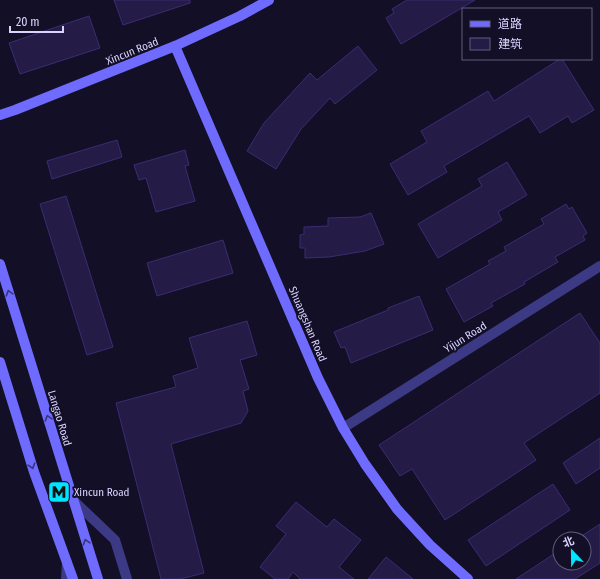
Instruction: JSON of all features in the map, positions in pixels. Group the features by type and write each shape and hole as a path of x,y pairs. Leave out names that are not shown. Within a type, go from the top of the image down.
{"main road":[{"name":"Xincun Road","path":"0,115 176,46 240,16 268,0"},
{"name":"Shuangshan Road","path":"176,46 318,378 343,428 365,464 396,509 430,545 468,579"},
{"name":"Langao Road","path":"0,264 98,579"},
{"path":"0,362 34,472 73,579"}],"street":[{"name":"Yijun Road","path":"343,428 600,266"},
{"path":"74,501 115,540 127,579"},
{"path":"66,579 67,562"}],"building":[{"path":"114,0 190,0 190,3 123,25"},
{"path":"407,0 475,0 401,44 386,18 394,13 392,9"},
{"path":"89,16 100,48 20,74 9,43"},
{"path":"358,46 377,70 335,104 330,98 301,129 276,169 247,151 264,123 310,73 317,80"},
{"path":"558,60 563,60 594,110 572,123 568,116 540,133 529,116 444,166 447,172 408,195 390,164 427,142 421,131 488,91 494,101"},
{"path":"117,140 122,157 52,179 47,161"},
{"path":"185,150 189,165 185,166 195,201 156,212 146,178 139,180 134,165"},
{"path":"507,162 527,195 498,212 502,220 438,258 418,224 482,186 478,179"},
{"path":"66,196 113,347 87,355 40,204"},
{"path":"566,204 569,209 572,207 587,233 583,236 585,240 555,257 558,262 524,282 525,284 491,303 493,306 464,322 446,289 490,264 488,261 506,251 504,247 544,224 541,219"},
{"path":"371,213 384,244 365,251 329,257 305,258 305,248 300,248 300,235 304,234 304,227 328,226 328,218 360,217"},
{"path":"223,240 233,273 157,296 147,263"},
{"path":"419,296 433,330 351,363 345,347 341,348 334,332"},
{"path":"580,313 600,343 600,393 524,443 536,460 445,520 412,469 400,476 379,445"},
{"path":"247,321 257,355 240,360 249,389 243,391 248,411 241,423 171,444 204,573 180,579 161,579 116,403 176,387 173,376 198,368 189,338"},
{"path":"600,438 600,468 576,484 563,463"},
{"path":"553,484 570,510 486,566 468,540"},
{"path":"296,502 327,527 334,519 361,540 339,567 354,579 300,579 293,572 288,579 275,579 260,567 286,534 276,526"},
{"path":"600,524 600,563 592,568 592,531 589,531"},
{"path":"552,555 552,571 588,571 575,579 516,579"},
{"path":"386,557 413,579 368,579"}],"place":[{"name":"Xincun Road","path":"59,492"}]}
